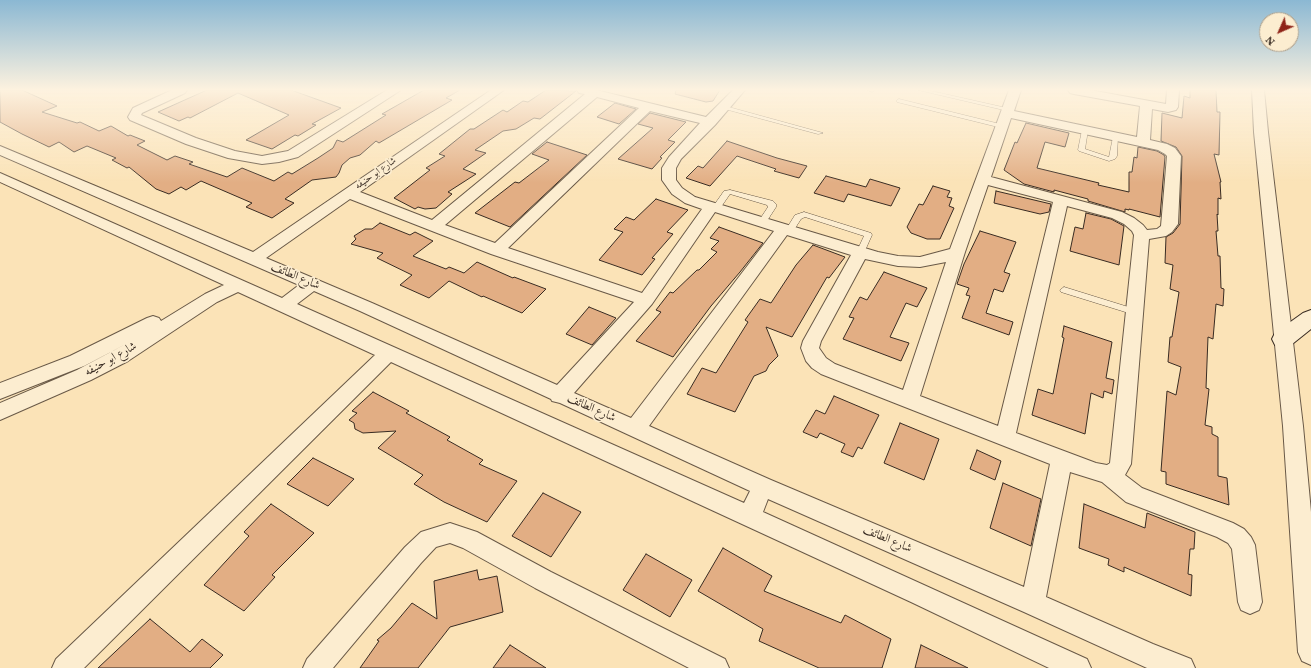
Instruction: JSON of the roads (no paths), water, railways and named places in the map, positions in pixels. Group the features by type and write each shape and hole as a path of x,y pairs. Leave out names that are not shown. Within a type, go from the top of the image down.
{"street":[{"path":"146,121 191,141 233,155 262,160 279,158 293,154 345,121"},
{"name":"شارع ابو حنيفه","path":"254,259 453,121"},
{"path":"434,226 560,121"},
{"path":"497,250 632,121"},
{"path":"707,121 710,122 676,158 669,168 669,180 677,191 690,200 876,258 920,262 940,258 957,252"},
{"path":"909,400 957,252 1004,121"},
{"path":"1049,121 1162,147 1170,151 1174,156 1170,224 1162,233 1142,236"},
{"path":"1143,143 1145,121"},
{"path":"1260,121 1293,426 1311,652"},
{"name":"شارع الطائف","path":"0,150 366,307 559,396 635,428 763,487 1032,602 1149,656 1182,668"},
{"path":"0,177 237,286 389,353 920,594 1078,668"},
{"path":"860,253 812,341 810,348 813,356 819,363 828,369 1095,472 1107,474 1116,471 1120,464 1142,236 1138,228 1129,221 1117,215 983,179"},
{"path":"348,193 497,250 646,300"},
{"path":"1005,437 1061,200"},
{"path":"559,396 646,300 713,207"},
{"path":"140,241 168,222"},
{"path":"635,428 786,230"},
{"name":"شارع ابو حنيفه","path":"0,391 77,361 112,345 166,316 208,287 217,276"},
{"path":"283,306 312,284"},
{"name":"شارع ابو حنيفه","path":"0,412 122,356 211,298 237,286"},
{"path":"1283,339 1311,318"},
{"path":"65,668 389,353"},
{"path":"1032,602 1062,459"},
{"path":"1107,474 1134,495 1225,530 1236,536 1243,545 1250,602"},
{"path":"749,517 763,487"},
{"path":"316,668 423,544 429,539 450,533 469,539 543,580 716,668"}],"lane":[{"path":"774,121 820,134"},
{"path":"983,121 1002,126"},
{"path":"1085,130 1081,150 1109,159 1113,158 1114,156 1116,137"},
{"path":"713,207 727,193 730,192 770,203 772,204 772,207 762,222"},
{"path":"786,230 800,215 804,214 811,216 868,235 860,253"},
{"path":"1064,290 1135,312"}]}
